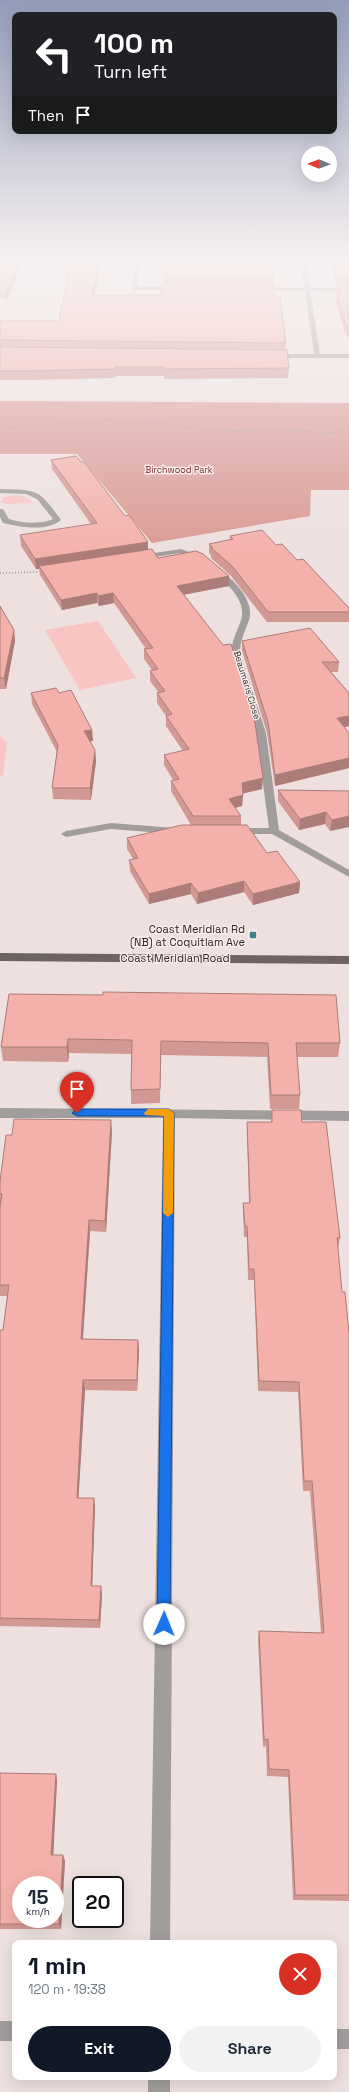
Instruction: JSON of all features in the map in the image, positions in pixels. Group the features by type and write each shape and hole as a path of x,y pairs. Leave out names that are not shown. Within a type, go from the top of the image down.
{"main road":[{"name":"Coast Meridian Road","path":"0,957 349,960"}],"street":[{"path":"0,491 27,492 40,497 57,520 43,524 16,524 6,521 0,511"},
{"name":"Beaumaris Close","path":"128,559 181,551 207,560 236,586 245,609 246,617 236,640 236,653 261,733 274,831"},
{"path":"66,834 111,826 188,831"},
{"path":"227,831 274,831 349,874"},
{"path":"0,1113 169,1113 349,1116"},
{"path":"160,1940 169,1113"},
{"path":"0,2031 12,2032"},
{"path":"337,2038 349,2039"},
{"path":"158,2092 159,2080"}],"path":[{"path":"0,429 109,420 153,422 215,432 282,430 332,433 349,430"},
{"path":"0,574 38,572"}],"shaded area":[{"path":"16,495 23,496 34,503 6,504 0,502 4,497"},
{"path":"98,621 136,678 80,690 45,630"},
{"path":"0,736 7,742 3,775 0,777"}],"green space":[{"name":"Birchwood Park","path":"0,401 349,403 349,490 311,490 310,516 152,543 77,454 0,454"}],"building":[{"path":"0,360 288,360 289,368 164,369 164,367 115,367 115,369 0,371"},
{"path":"76,456 81,462 84,462 125,516 129,515 148,542 35,559 20,535 97,523 51,460"},
{"path":"262,530 276,545 282,544 297,560 303,559 349,608 349,612 268,612 232,566 211,548 213,548 209,544 233,539 230,536"},
{"path":"152,549 158,558 196,551 203,554 229,576 177,586 223,645 231,644 255,723 263,778 242,783 243,795 229,799 241,816 193,816 171,781 179,779 164,755 189,749 166,716 172,714 157,693 165,691 150,671 158,669 144,649 153,648 113,593 98,596 97,593 61,600 39,566"},
{"path":"0,606 14,630 4,678 0,678"},
{"path":"310,628 339,662 322,662 349,693 349,716 337,718 349,733 349,758 275,775 268,722 242,641"},
{"path":"56,688 59,693 71,690 92,730 84,731 95,750 90,788 52,788 58,745 31,693"},
{"path":"278,790 349,791 349,816 332,820 326,812 300,819"},
{"path":"182,825 247,825 267,853 277,851 300,882 253,894 244,881 198,893 191,883 149,894 129,860 138,858 127,838"},
{"path":"103,992 336,995 340,1043 296,1043 300,1095 271,1095 268,1043 161,1041 160,1089 131,1090 132,1040 68,1039 67,1047 1,1047 9,994 103,995"},
{"path":"272,1110 301,1110 302,1122 326,1122 340,1238 337,1238 342,1292 345,1292 349,1334 349,1895 295,1895 289,1770 269,1769 268,1739 264,1740 259,1631 324,1633 312,1481 304,1481 299,1382 259,1381 254,1269 249,1269 247,1226 245,1226 243,1203 250,1203 247,1122 272,1122"},
{"path":"14,1119 111,1120 105,1221 89,1220 81,1339 138,1340 137,1380 83,1380 77,1498 94,1498 91,1586 101,1586 99,1620 0,1618 0,1330 3,1330 9,1285 0,1285 0,1207 2,1194 0,1194 0,1181 6,1135 12,1135"},
{"path":"0,1773 56,1774 51,1855 63,1855 62,1876 12,1876 12,1924 0,1924"}],"slow traffic":[{"path":"148,1113 169,1113 168,1213"}],"place":[{"name":"Coast Meridian Rd (NB) at Coquitlam Ave","path":"253,935"}],"route":[{"path":"77,1113 169,1113 164,1624"}]}
